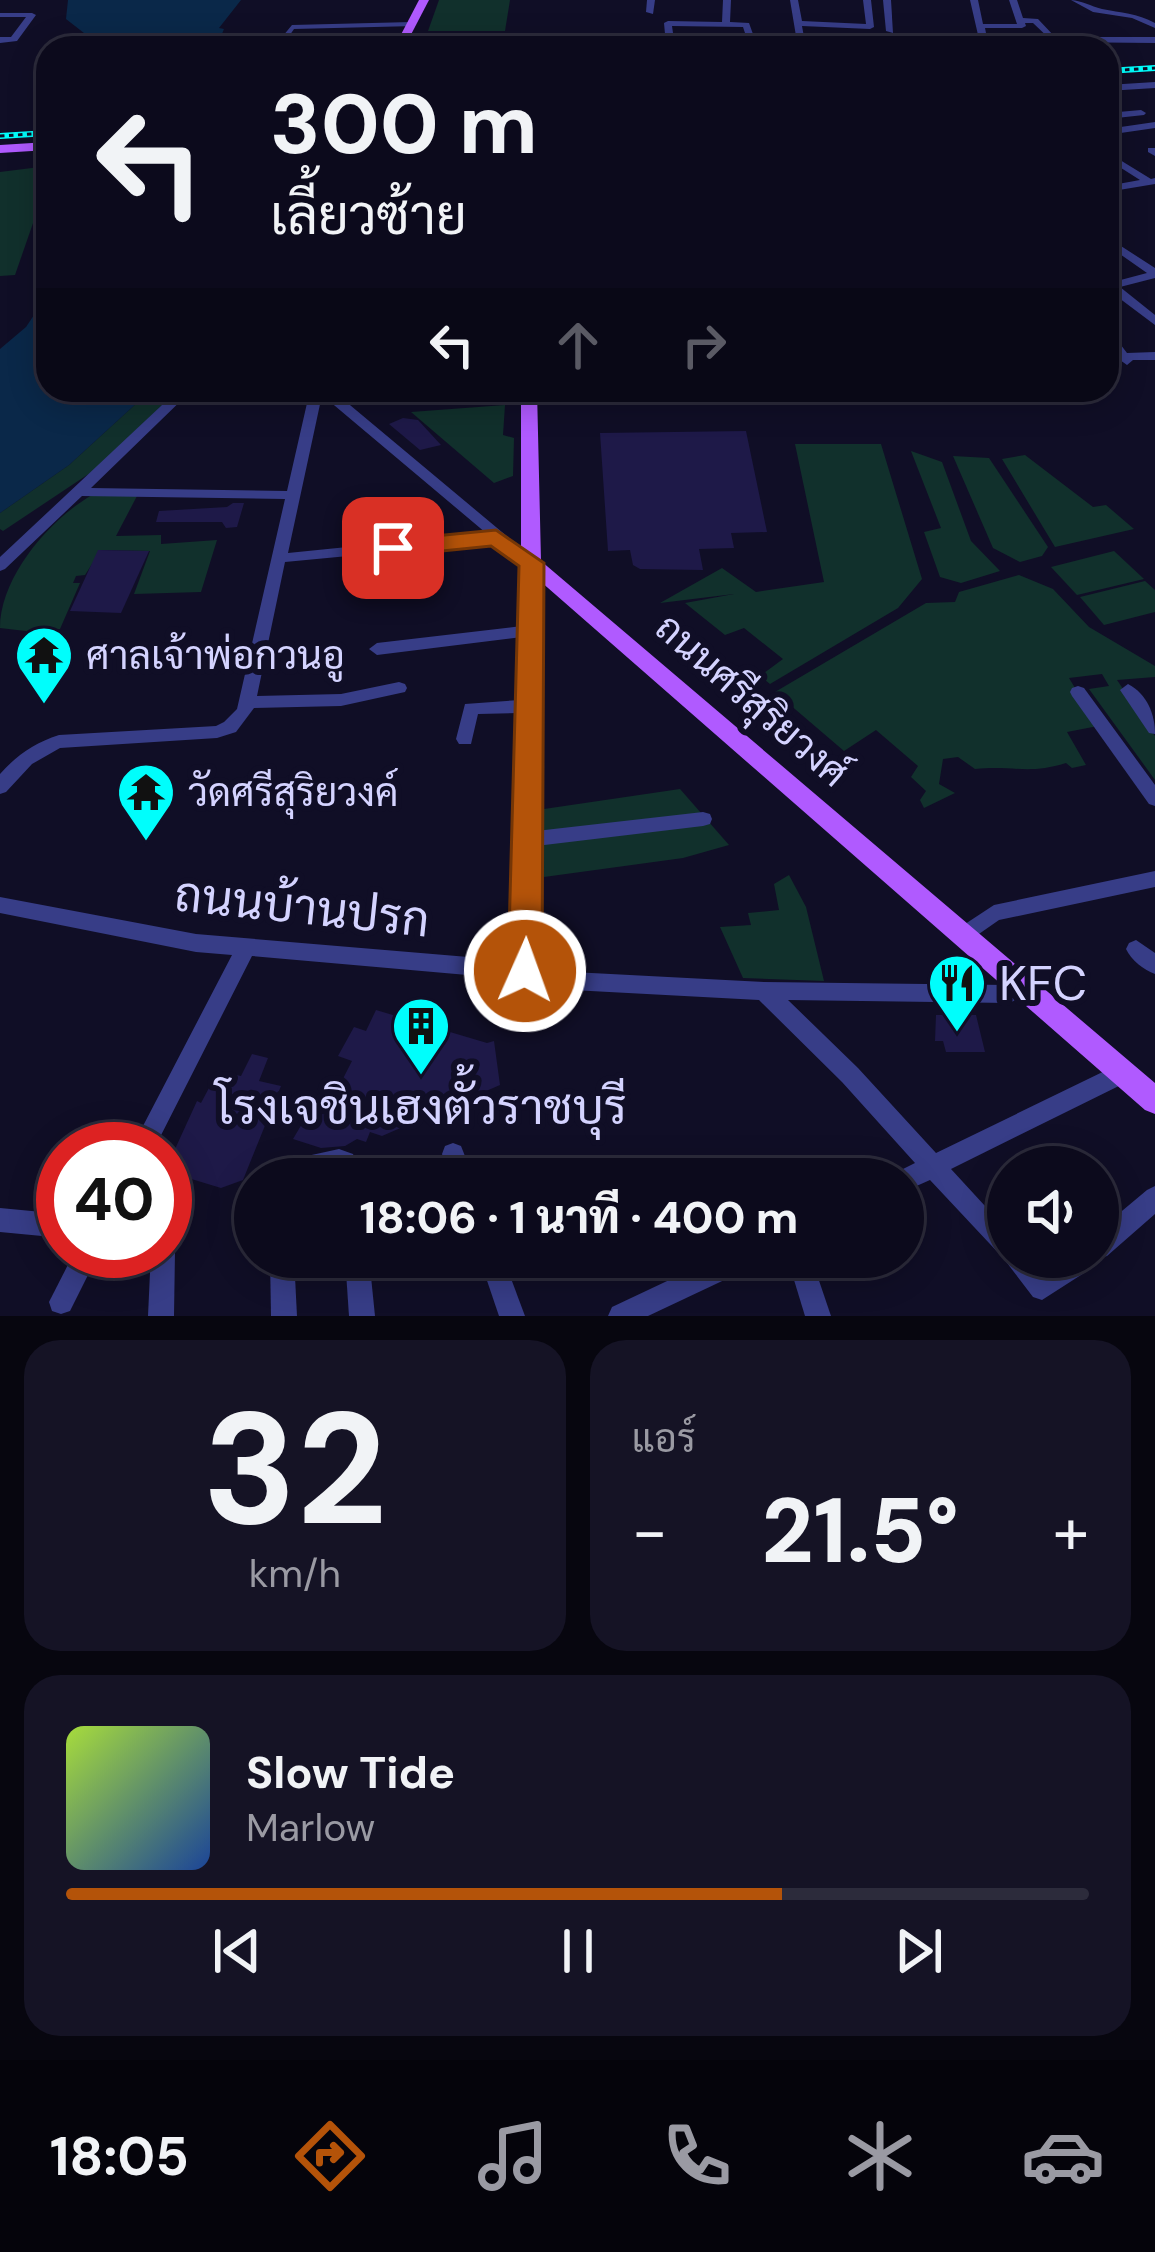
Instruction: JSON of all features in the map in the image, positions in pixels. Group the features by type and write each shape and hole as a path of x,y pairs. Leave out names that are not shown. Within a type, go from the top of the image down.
{"main road":[{"path":"406,36 424,0"},
{"path":"0,149 36,147"},
{"path":"529,402 531,563"},
{"name":"ถนนศรีสุริยวงศ์","path":"531,563 1155,1101"},
{"name":"ถนนศรีสุริยวงศ์","path":"1125,1072 1155,1092"}],"street":[{"path":"726,22 727,0"},
{"path":"794,0 800,36"},
{"path":"798,23 870,27 867,0"},
{"path":"887,0 890,31"},
{"path":"974,0 983,36"},
{"path":"982,26 1022,26 1012,0"},
{"path":"1075,0 1096,14 1155,11"},
{"path":"1134,13 1155,25"},
{"path":"0,15 32,15 14,39 0,40"},
{"path":"1019,20 1035,21 1050,36"},
{"path":"671,36 668,22 726,22 749,28 751,36"},
{"path":"286,36 292,27 412,24"},
{"path":"1119,40 1155,40"},
{"path":"1119,86 1155,84"},
{"path":"1126,103 1155,123"},
{"path":"1119,115 1155,112"},
{"path":"1119,130 1155,123"},
{"path":"1119,161 1152,182"},
{"path":"1119,187 1152,182"},
{"path":"1119,248 1155,274"},
{"path":"1119,283 1155,274"},
{"path":"1119,293 1155,321"},
{"path":"1119,350 1126,359"},
{"path":"1119,358 1155,356"},
{"path":"0,566 174,402"},
{"path":"0,788 24,758 59,742 217,732 230,727 248,702 317,402"},
{"name":"ถนนศรีสุริยวงศ์","path":"334,402 531,563"},
{"path":"82,492 293,495"},
{"path":"281,558 496,537"},
{"path":"525,971 531,563"},
{"path":"376,649 532,630"},
{"path":"248,702 340,700 399,688"},
{"path":"1128,690 1155,728"},
{"path":"1078,692 1155,799"},
{"path":"465,739 471,708 532,706"},
{"path":"530,839 703,819"},
{"path":"966,934 994,914 1155,879"},
{"name":"ถนนบ้านปรก","path":"0,905 246,948 525,971 553,980 764,991 1009,994 1026,986"},
{"path":"1155,945 1136,949 1155,965"},
{"path":"156,1122 246,948"},
{"path":"764,991 987,1226"},
{"path":"924,1171 1125,1072"},
{"path":"453,1154 454,1158"},
{"path":"1119,1229 1155,1198"},
{"path":"0,1220 36,1223"},
{"path":"61,1302 74,1278"},
{"path":"161,1316 162,1278"},
{"path":"283,1278 284,1316"},
{"path":"359,1278 362,1316"},
{"path":"498,1278 512,1316"},
{"path":"621,1316 701,1278"},
{"path":"806,1278 818,1316"},
{"path":"1033,1278 1042,1288 1056,1278"}],"green space":[{"path":"439,0 510,0 505,31 428,31"},
{"path":"409,31 526,36 406,36"},
{"path":"36,168 36,215 15,275 0,276 0,172"},
{"path":"138,402 165,402 93,471 0,529 0,513 69,465"},
{"path":"505,405 503,435 514,438 513,476 494,483 411,412"},
{"path":"795,444 881,444 922,579 898,608 770,684 760,676 783,659 744,628 725,635 685,603 734,594 660,603 722,568 756,592 824,582"},
{"path":"911,451 942,462 971,541 1000,571 961,583 940,577 924,532 941,528"},
{"path":"1025,455 1093,507 1106,505 1134,529 1055,547 1002,459"},
{"path":"953,456 989,458 1048,547 1042,556 1020,562 993,548"},
{"path":"92,495 137,496 116,536 161,535 161,544 217,540 201,592 134,594 150,551 101,550 85,575 76,576 73,583 80,583 60,629 0,628 8,589 30,552 59,519"},
{"path":"1114,551 1144,579 1077,595 1051,567"},
{"path":"1019,575 1053,589 1089,627 1155,666 1155,677 1117,680 1155,736 1155,780 1089,689 1109,686 1102,674 1069,678 1098,726 1067,732 1086,765 975,769 958,757 943,759 939,784 955,793 924,808 920,800 926,791 911,777 918,766 876,730 844,751 775,692 926,603 955,602 959,592"},
{"path":"1145,581 1155,590 1155,612 1104,625 1080,597"},
{"path":"680,789 729,845 683,858 544,877 544,809"},
{"path":"789,875 806,907 824,981 743,978 720,927 751,925 748,913 779,910 774,884"}],"water":[{"path":"68,0 241,0 219,28 224,29 221,36 84,36 66,19"},
{"path":"36,312 36,402 138,402 69,465 0,513 0,349"}],"building":[{"path":"403,418 418,420 441,445 420,450 389,424"},
{"path":"746,431 767,532 731,533 734,548 699,549 703,570 640,569 633,565 630,550 608,551 600,433"},
{"path":"244,503 237,527 226,528 222,522 156,522 159,511"},
{"path":"98,550 149,551 121,613 70,611"},
{"name":"โรงเจชินเฮงตั้วราชบุรี","path":"376,1010 487,1043 494,1041 500,1085 382,1136 370,1132 366,1142 357,1139 345,1146 321,1148 293,1139 312,1107 326,1112 352,1061 338,1056 354,1027 366,1031"},
{"name":"KFC","path":"936,1015 976,1015 985,1052 946,1052 943,1041 935,1041"},
{"path":"252,1054 268,1058 259,1081 281,1086 252,1158 234,1158 234,1183 221,1188 192,1179 192,1122 187,1122 197,1101 201,1103 218,1071 241,1076"}],"railway":[{"path":"1119,70 1155,68"},
{"path":"0,136 36,134"}],"place":[{"name":"ศาลเจ้าพ่อกวนอู","path":"44,706"},
{"name":"วัดศรีสุริยวงค์","path":"146,843"},
{"name":"KFC","path":"957,1034"},
{"name":"โรงเจชินเฮงตั้วราชบุรี","path":"421,1077"}],"route":[{"path":"393,548 496,537 531,563 525,971"}]}
